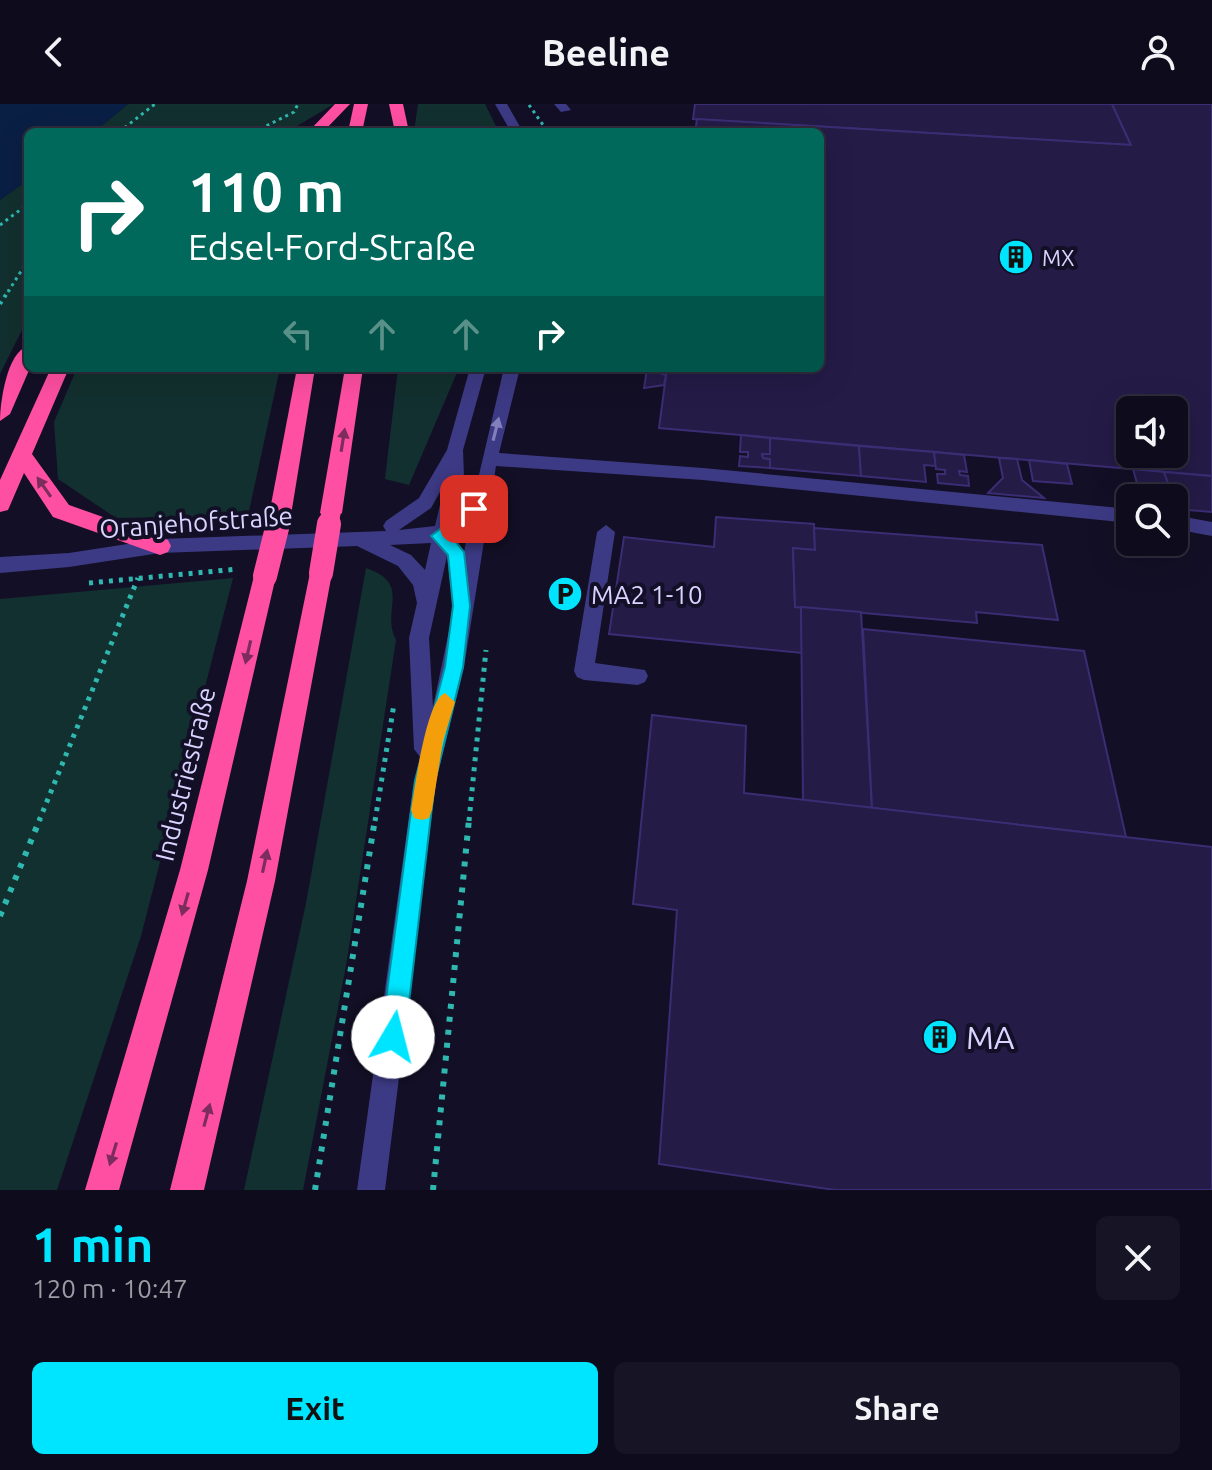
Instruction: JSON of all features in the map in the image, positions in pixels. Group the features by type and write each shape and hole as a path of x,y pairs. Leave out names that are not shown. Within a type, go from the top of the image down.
{"highway":[{"path":"319,128 343,104"},
{"path":"356,128 361,104"},
{"path":"391,128 395,104"},
{"path":"395,104 401,128"},
{"path":"0,414 24,361"},
{"path":"0,504 58,372"},
{"name":"Industriestraße","path":"102,1190 194,870 280,515 305,372"},
{"path":"187,1190 264,866 321,573 353,372"},
{"path":"22,455 61,511 160,546"}],"street":[{"path":"501,104 515,128"},
{"path":"392,526 425,503 455,450 477,372"},
{"path":"371,1190 425,781 454,667 462,606 477,546 489,459 511,372"},
{"path":"425,781 419,638 455,477 455,450"},
{"path":"489,459 703,474 1116,515"},
{"path":"440,536 474,509 484,491"},
{"path":"1188,525 1212,529"},
{"name":"Oranjehofstraße","path":"349,539 392,526 419,528 440,536"},
{"path":"606,532 584,671 638,676"},
{"path":"440,536 456,552 462,606"},
{"name":"Oranjehofstraße","path":"0,565 69,560 160,546 440,536"},
{"name":"Oranjehofstraße","path":"349,539 399,555 412,565 420,575 425,605"}],"path":[{"path":"124,128 155,104"},
{"path":"262,128 294,112 298,104"},
{"path":"528,104 545,128"},
{"path":"0,225 24,207"},
{"path":"0,304 24,266"},
{"path":"75,584 237,569"},
{"path":"0,916 138,578"},
{"path":"433,1190 487,637"},
{"path":"315,1190 395,698"}],"green space":[{"path":"128,104 334,104 294,128 99,128"},
{"path":"418,104 485,104 497,128 415,128"},
{"path":"24,183 24,326 0,374 0,200"},
{"path":"75,372 279,372 248,516 116,518 58,479 54,422"},
{"path":"398,372 457,372 409,485 385,479"},
{"path":"366,568 380,574 392,590 391,618 396,640 346,966 305,1180 303,1190 244,1190 306,903"},
{"path":"233,578 141,936 57,1190 0,1190 0,599"}],"water":[{"path":"0,104 128,104 99,128 24,128 24,183 0,200"}],"building":[{"path":"695,104 1112,104 1131,145 693,119"},
{"name":"MX","path":"1112,104 1212,104 1212,476 1120,468 1188,468 1188,396 1116,396 1116,468 659,428 666,372 824,372 824,128 696,128 697,119 1131,145"},
{"path":"647,372 666,375 664,385 644,388"},
{"path":"741,435 770,438 770,454 762,454 763,458 770,459 770,468 739,466 740,456 748,457 748,452 740,452"},
{"path":"770,438 859,446 861,476 770,468 770,459 763,458 762,454 770,454"},
{"path":"859,446 934,452 936,466 924,465 926,482 861,476"},
{"path":"934,452 964,455 967,472 959,471 960,475 968,476 969,486 938,483 937,474 945,474 945,470 936,469"},
{"path":"999,458 1017,459 1022,480 1044,498 988,493 1003,478"},
{"path":"1029,460 1067,464 1072,484 1033,481"},
{"path":"1133,469 1164,472 1168,484 1137,484"},
{"path":"1164,472 1212,476 1212,512 1188,510 1188,484 1168,484"},
{"path":"716,517 814,524 815,550 793,548 795,607 801,607 802,653 609,634 624,537 714,547"},
{"path":"814,528 1042,545 1058,620 976,612 977,623 795,607 793,548 815,550"},
{"path":"801,607 861,612 872,808 803,800"},
{"path":"863,629 1084,651 1126,837 872,808"},
{"name":"MA","path":"652,715 746,726 744,793 1212,847 1212,1190 835,1190 659,1164 677,910 633,904"}],"slow traffic":[{"path":"422,810 425,781 445,702"}],"place":[{"name":"MX","path":"1016,257"},
{"name":"MA2 1-10","path":"565,594"},
{"name":"MA","path":"940,1037"}],"route":[{"path":"393,1037 425,781 454,667 462,606 456,552 440,536 474,509"}]}
